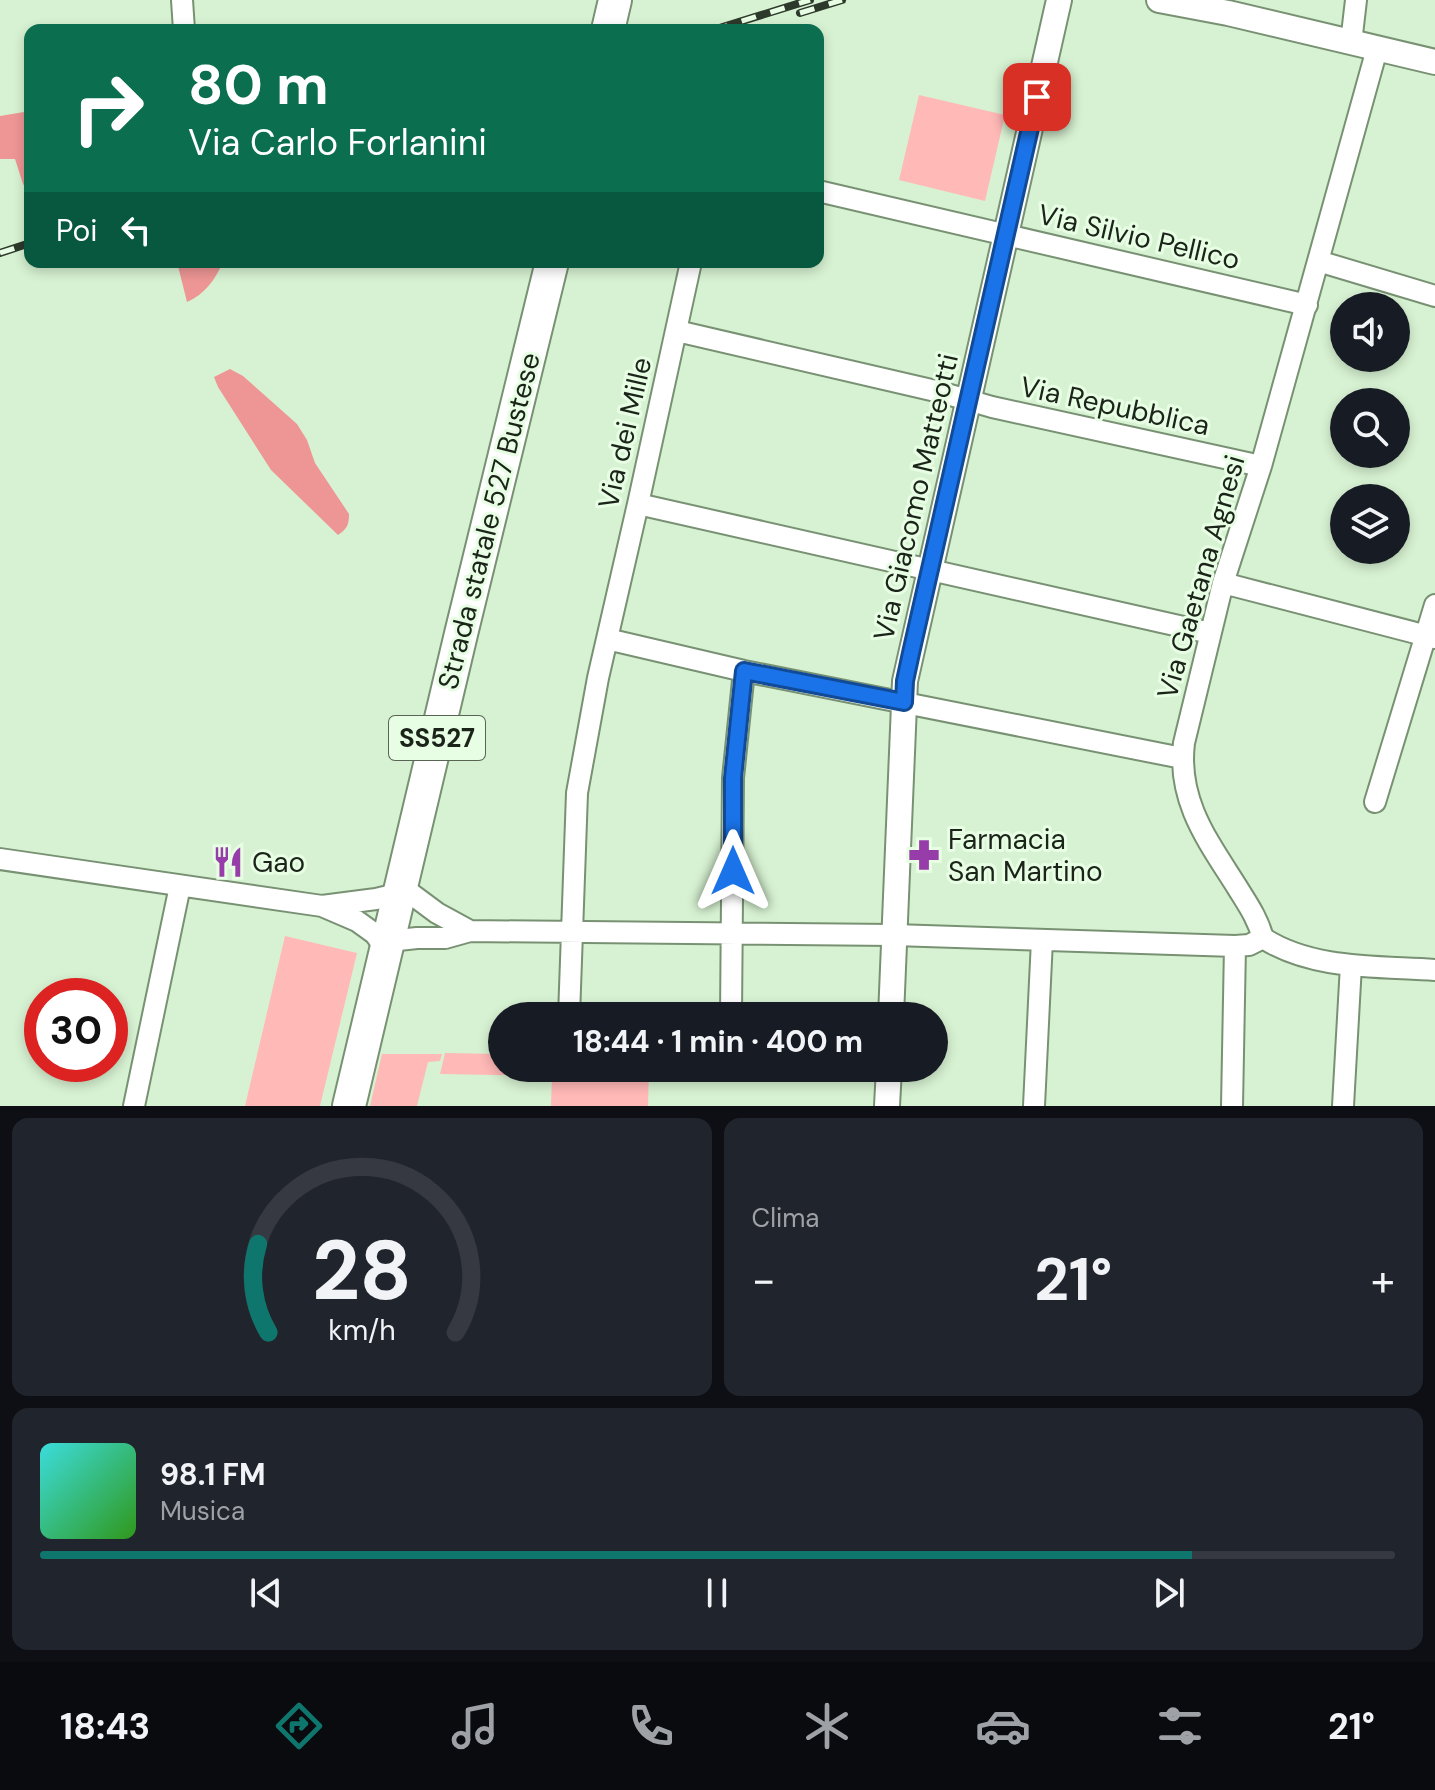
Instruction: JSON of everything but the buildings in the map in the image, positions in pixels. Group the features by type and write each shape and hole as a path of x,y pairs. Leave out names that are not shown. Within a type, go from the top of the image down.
{"main road":[{"path":"609,24 615,0"},
{"name":"Strada statale 527 Bustese","path":"349,1106 551,268"}],"street":[{"path":"182,0 184,24"},
{"name":"Via Giacomo Matteotti","path":"892,1002 905,681 1059,0"},
{"path":"1159,0 1228,13 1435,62"},
{"path":"1351,43 1356,0"},
{"name":"Via Gaetana Agnesi","path":"1263,938 1257,920 1200,827 1190,805 1183,780 1182,758 1223,583 1261,466 1377,49"},
{"name":"Via Silvio Pellico","path":"824,192 1307,305"},
{"path":"1318,261 1435,296"},
{"name":"Via dei Mille","path":"569,1002 577,793 612,615 690,268"},
{"name":"Via Repubblica","path":"677,331 992,407 1261,466"},
{"path":"638,504 1210,633"},
{"path":"1223,583 1430,637"},
{"path":"1375,802 1430,637 1435,605"},
{"path":"607,639 744,671 1182,758"},
{"path":"731,1002 733,778 744,671"},
{"path":"0,859 322,906 357,921 388,946 417,938 445,938 470,931 894,935 1235,946 1249,945 1263,938 1312,959 1351,965 1435,970"},
{"path":"134,1106 180,886"},
{"path":"322,906 376,899 401,890 470,931"},
{"path":"1034,1106 1042,940"},
{"path":"1232,1106 1235,946"},
{"path":"1343,1106 1351,965"},
{"path":"887,1106 888,1082"}],"shaded area":[{"path":"919,95 1005,115 985,201 899,180"},
{"path":"24,112 24,185 15,159 0,159 0,116"},
{"path":"178,268 220,268 209,286 187,302"},
{"path":"230,369 243,376 297,424 315,463 349,514 344,531 338,535 271,470 218,387 214,377"},
{"path":"285,936 357,953 320,1106 245,1106"},
{"path":"445,1053 488,1054 488,1075 440,1074"},
{"path":"382,1054 442,1054 440,1061 428,1062 417,1106 370,1106"},
{"path":"552,1082 649,1082 648,1106 551,1106"}],"railway":[{"path":"732,24 810,0"},
{"path":"800,13 842,0"},
{"path":"0,253 24,245"}],"place":[{"name":"Farmacia San Martino","path":"924,855"},
{"name":"Gao","path":"228,862"}],"route":[{"path":"733,871 733,778 744,671 904,702 911,653 1037,97"}]}
